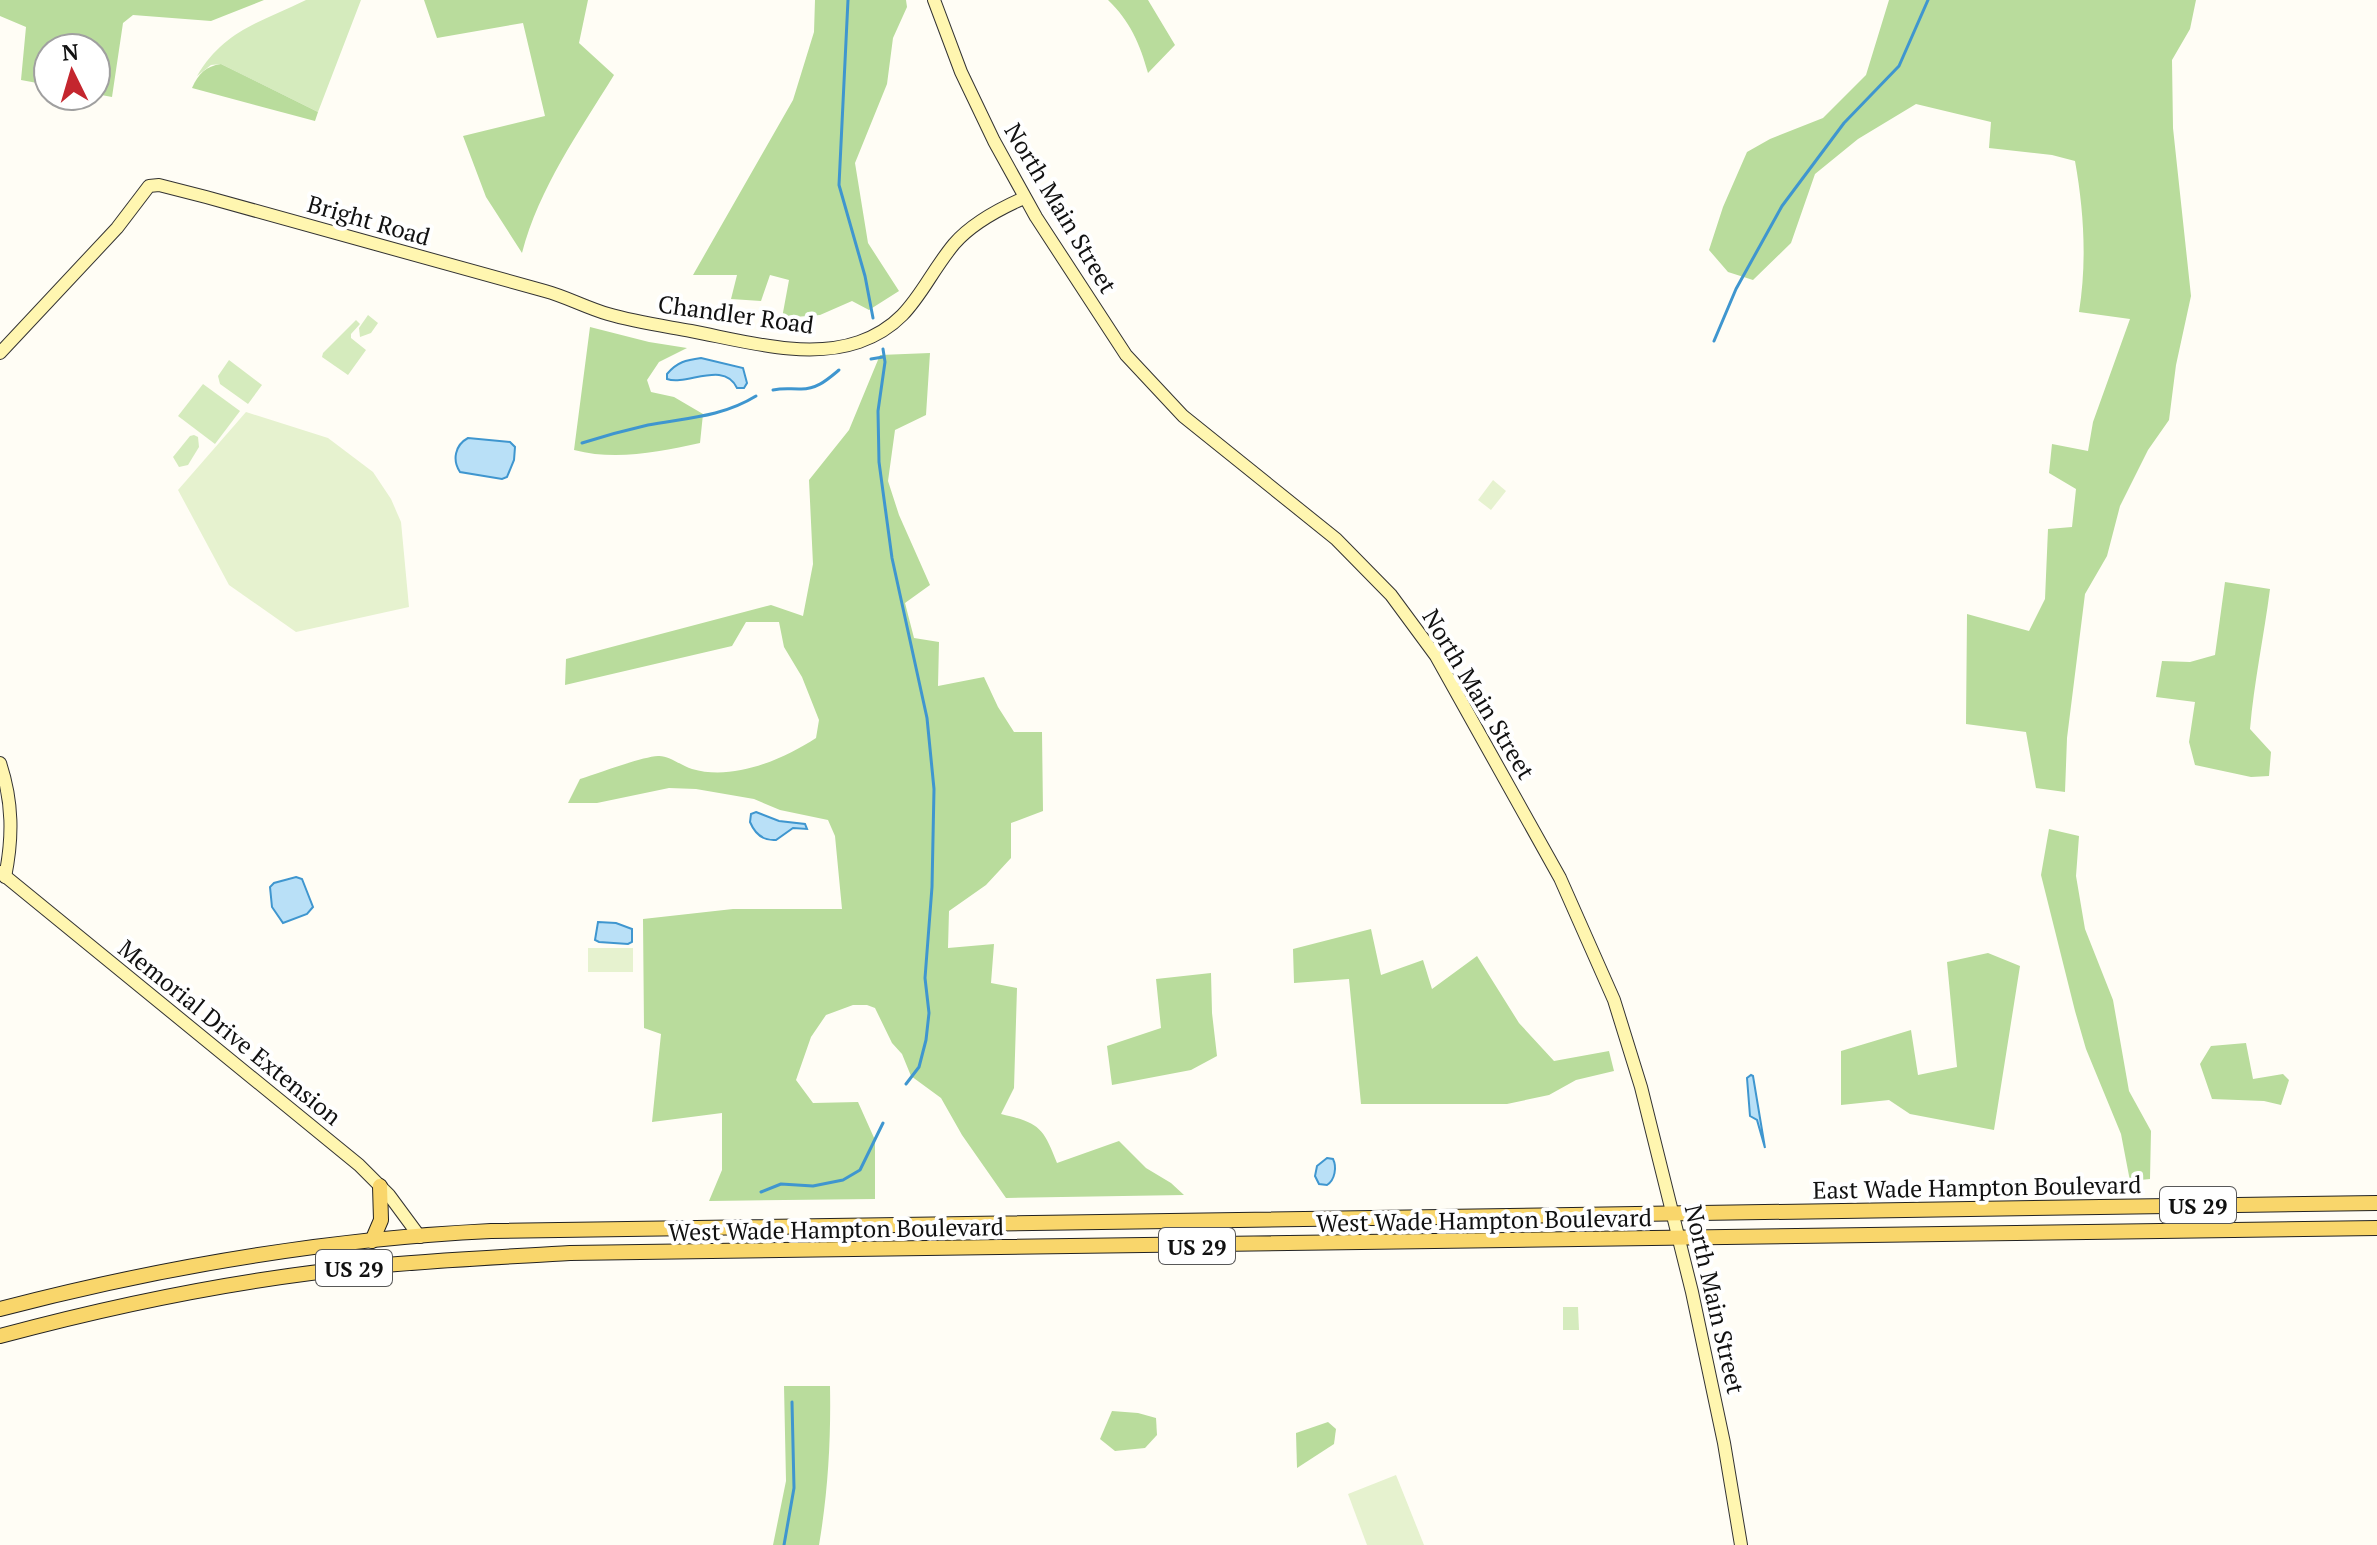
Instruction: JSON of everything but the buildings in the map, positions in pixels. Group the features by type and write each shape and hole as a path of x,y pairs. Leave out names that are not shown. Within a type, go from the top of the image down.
{"main road":[{"path":"372,1241 381,1220 380,1186"},
{"name":"East Wade Hampton Boulevard","path":"1673,1213 2377,1203"},
{"name":"West Wade Hampton Boulevard","path":"0,1309 210,1262 372,1241 538,1229 1673,1213"},
{"name":"East Wade Hampton Boulevard","path":"1679,1239 2377,1228"},
{"name":"West Wade Hampton Boulevard","path":"0,1336 108,1309 214,1288 364,1267 475,1258 570,1253 1679,1239"}],"street":[{"name":"North Main Street","path":"934,0 974,103 1024,198 1126,355 1160,393 1222,450 1336,539 1391,595 1436,656 1560,878 1614,1000 1641,1087 1673,1213 1724,1443 1741,1545"},
{"name":"Bright Road","path":"0,353 115,231 149,186 159,185 549,292 577,303"},
{"name":"Chandler Road","path":"577,303 624,319 777,346 813,349 844,347 875,335 899,320 918,299 948,252 963,235 982,220 1024,198"},
{"path":"0,763 12,822 11,843 3,874"},
{"name":"Memorial Drive Extension","path":"3,874 359,1165 380,1186 420,1237"}],"green space":[{"path":"0,0 264,0 211,21 133,15 123,23 112,97 112,32 32,32 32,82 21,80 26,27 0,16"},
{"path":"306,0 361,0 318,112 221,64 211,65 197,76 208,60 231,38"},
{"path":"424,0 588,0 579,43 614,75 549,183 522,253 486,197 463,136 545,116 523,23 437,38"},
{"path":"815,0 906,0 907,7 893,38 887,84 855,163 868,243 899,291 869,310 852,301 820,315 782,318 789,280 770,275 761,301 731,299 737,275 693,275 793,100 814,32"},
{"path":"1108,0 1148,0 1175,45 1148,73 1133,34"},
{"path":"1889,0 2196,0 2190,29 2172,60 2173,128 2191,296 2176,365 2169,420 2148,450 2120,506 2107,556 2085,594 2067,738 2065,792 2036,788 2026,732 1966,724 1967,614 2029,631 2045,599 2048,529 2072,527 2076,489 2049,473 2052,444 2088,451 2093,422 2130,319 2079,312 2083,236 2075,161 2052,155 1989,148 1991,122 1916,104 1858,139 1815,174 1791,243 1753,280 1728,272 1709,250 1723,207 1747,152 1770,139 1823,118 1866,75"},
{"path":"221,64 318,112 315,121 192,88 203,72"},
{"path":"368,315 378,323 371,333 360,337 359,328"},
{"path":"356,320 360,324 351,338 366,350 348,375 322,357"},
{"path":"590,327 687,348 659,362 647,380 651,392 674,397 703,414 700,443 621,455 574,450"},
{"path":"930,353 926,415 895,430 888,481 899,515 930,585 905,603 914,638 939,642 938,686 984,677 1014,732 1042,732 1043,811 1011,823 1011,858 986,885 949,911 948,948 994,944 991,983 1017,988 1014,1088 1001,1114 1024,1120 1038,1128 1048,1141 1057,1163 1119,1141 1146,1168 1184,1195 1006,1198 962,1135 941,1098 911,1076 875,1008 867,1005 853,1005 826,1015 811,1037 796,1080 813,1103 858,1102 875,1140 875,1199 709,1201 722,1170 722,1113 652,1122 661,1034 644,1028 643,919 733,909 842,909 835,836 828,820 780,810 754,799 696,789 669,788 597,803 568,803 580,779 651,757 666,757 692,769 708,772 740,770 773,761 816,738 819,720 802,677 784,647 779,622 746,622 732,646 565,685 566,659 771,605 803,616 813,564 809,480 849,430 880,355"},
{"path":"229,360 262,385 248,404 220,384 218,376"},
{"path":"203,384 240,411 215,444 178,416"},
{"path":"246,412 328,438 373,472 391,499 401,522 409,607 296,632 229,585 178,490"},
{"path":"194,435 198,437 199,447 188,465 179,467 173,457"},
{"path":"1493,480 1506,491 1491,510 1478,500"},
{"path":"2225,582 2270,589 2250,729 2271,752 2269,776 2251,777 2195,765 2189,742 2195,702 2156,697 2162,661 2190,662 2215,655"},
{"path":"2049,829 2079,836 2076,876 2085,929 2113,1000 2129,1091 2151,1131 2150,1179 2130,1181 2121,1134 2086,1049 2075,1011 2041,875"},
{"path":"1371,929 1381,975 1423,960 1432,989 1477,956 1519,1023 1554,1061 1609,1051 1614,1071 1576,1080 1549,1095 1507,1104 1361,1104 1349,979 1294,983 1293,949"},
{"path":"588,948 633,948 633,972 588,972"},
{"path":"1988,953 2020,966 1994,1130 1910,1114 1889,1100 1841,1105 1841,1051 1911,1030 1918,1075 1957,1067 1947,962"},
{"path":"1211,973 1217,1056 1191,1070 1112,1085 1107,1046 1161,1028 1156,979"},
{"path":"2246,1043 2253,1079 2283,1074 2289,1080 2281,1105 2264,1101 2212,1099 2200,1064 2211,1046"},
{"path":"1563,1307 1578,1307 1579,1330 1563,1330"},
{"path":"784,1386 830,1386 828,1466 819,1545 773,1545 786,1481"},
{"path":"1112,1411 1156,1418 1157,1435 1145,1448 1115,1451 1100,1439"},
{"path":"1328,1422 1336,1429 1334,1444 1297,1468 1296,1433"},
{"path":"1396,1475 1424,1545 1367,1545 1348,1494"}],"water":[{"path":"701,358 743,368 747,383 744,388 737,388 723,376 667,379 667,374 678,364"},
{"path":"468,438 510,442 515,447 507,477 502,479 460,472 456,453"},
{"path":"756,812 779,821 805,824 807,829 793,828 776,840 763,838 750,822 751,814"},
{"path":"296,877 302,879 313,907 307,914 283,923 272,907 270,887"},
{"path":"598,922 616,923 632,929 632,942 595,940"},
{"path":"1751,1075 1765,1148 1757,1120 1750,1116 1747,1078"},
{"path":"1327,1158 1334,1162 1333,1177 1327,1185 1319,1184 1315,1176 1317,1166"}],"waterway":[{"path":"848,0 839,185 865,276 873,318"},
{"path":"1714,341 1736,289 1782,206 1844,123 1899,66 1928,0"},
{"path":"883,349 885,362 878,411 879,462 892,558 927,718 934,789 932,887 925,978 929,1013 919,1067 906,1084"},
{"path":"871,359 883,357"},
{"path":"773,390 811,388 839,370"},
{"path":"582,443 648,425 717,413 756,396"},
{"path":"761,1192 781,1184 813,1186 843,1180 860,1170 883,1123"},
{"path":"784,1545 794,1488 792,1402"}]}
